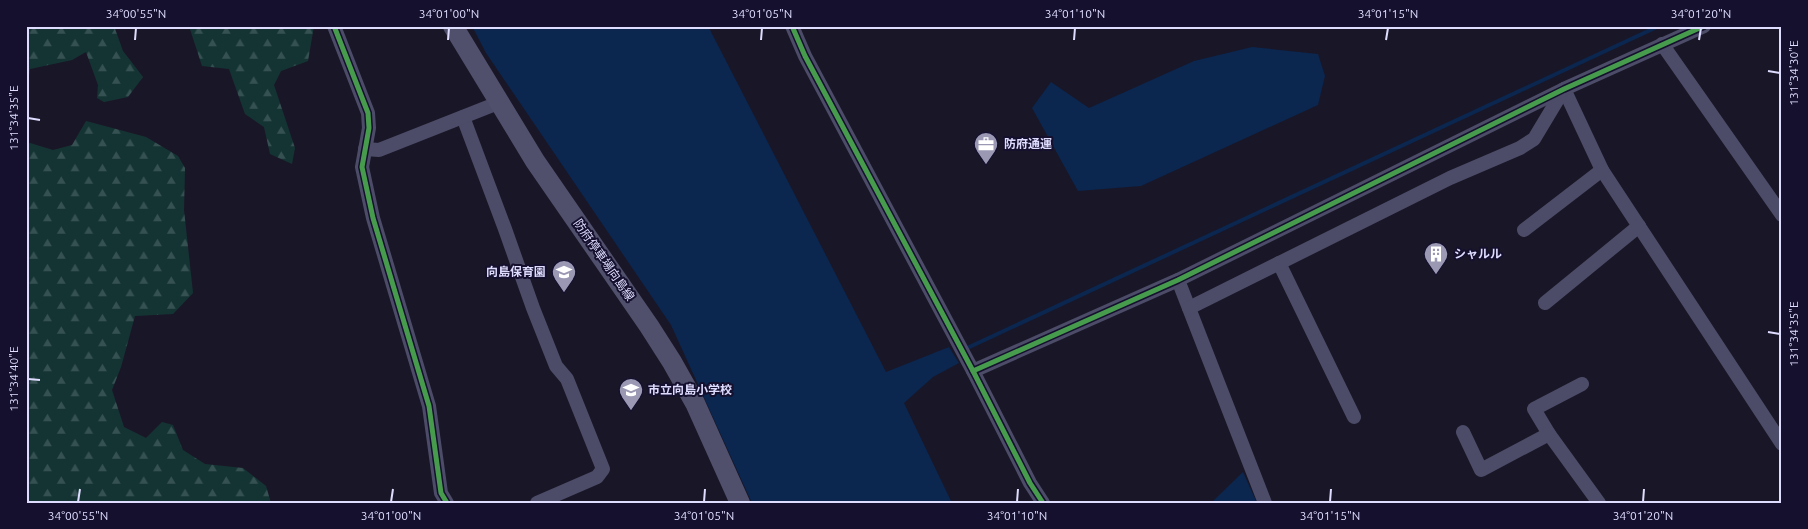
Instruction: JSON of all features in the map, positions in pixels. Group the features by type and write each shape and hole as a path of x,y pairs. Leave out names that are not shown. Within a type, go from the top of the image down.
{"main road":[{"name":"防府停車場向島線","path":"453,26 498,103 535,161 672,362 695,403 740,503"}],"street":[{"path":"334,26 368,113 369,128 362,167 372,209 429,406 441,493 447,503"},
{"path":"792,26 805,56 973,372 1030,484 1043,503"},
{"path":"973,372 1178,280 1564,89 1704,26"},
{"path":"1662,44 1782,215"},
{"path":"1564,89 1602,170 1782,444"},
{"path":"1188,308 1450,178 1527,144 1534,139 1564,89"},
{"path":"365,149 379,150 498,103"},
{"path":"463,117 536,316 556,366 566,379 602,469 597,477 537,503"},
{"path":"1524,230 1602,170"},
{"path":"1545,303 1639,226"},
{"path":"1280,263 1354,417"},
{"path":"1178,280 1265,503"},
{"path":"1582,384 1534,410 1599,503"},
{"path":"1463,432 1481,470 1549,434"}],"green space":[{"path":"26,26 114,26 123,51 143,77 128,97 104,102 97,98 98,85 86,52 72,60 30,69 26,96"},
{"path":"189,26 314,26 308,61 281,71 274,85 295,148 292,164 270,154 264,127 245,114 229,69 202,66"},
{"path":"86,121 146,137 178,156 185,168 184,210 193,293 173,314 135,316 121,367 112,390 124,427 146,438 162,422 173,425 183,450 205,464 243,468 266,486 271,503 26,503 26,144 30,143 53,150 72,145"}],"water":[{"path":"472,26 708,26 886,372 949,347 959,363 933,377 904,403 952,503 752,503 671,325 486,53"},
{"path":"1252,47 1318,54 1325,76 1318,105 1141,186 1078,191 1032,108 1051,82 1089,108 1194,61"},
{"path":"1243,472 1257,503 1211,503"}],"waterway":[{"path":"965,349 1659,26"}],"cycle path":[{"path":"334,26 368,113 369,128 362,167 373,218 429,406 441,493 447,503"},
{"path":"792,26 805,56 973,371 1030,483 1043,503"},
{"path":"973,371 1178,280 1564,89 1704,26"}],"place":[{"name":"防府通運","path":"986,165"},
{"name":"シャルル","path":"1436,275"},
{"name":"向島保育園","path":"564,293"},
{"name":"市立向島小学校","path":"631,411"}]}
